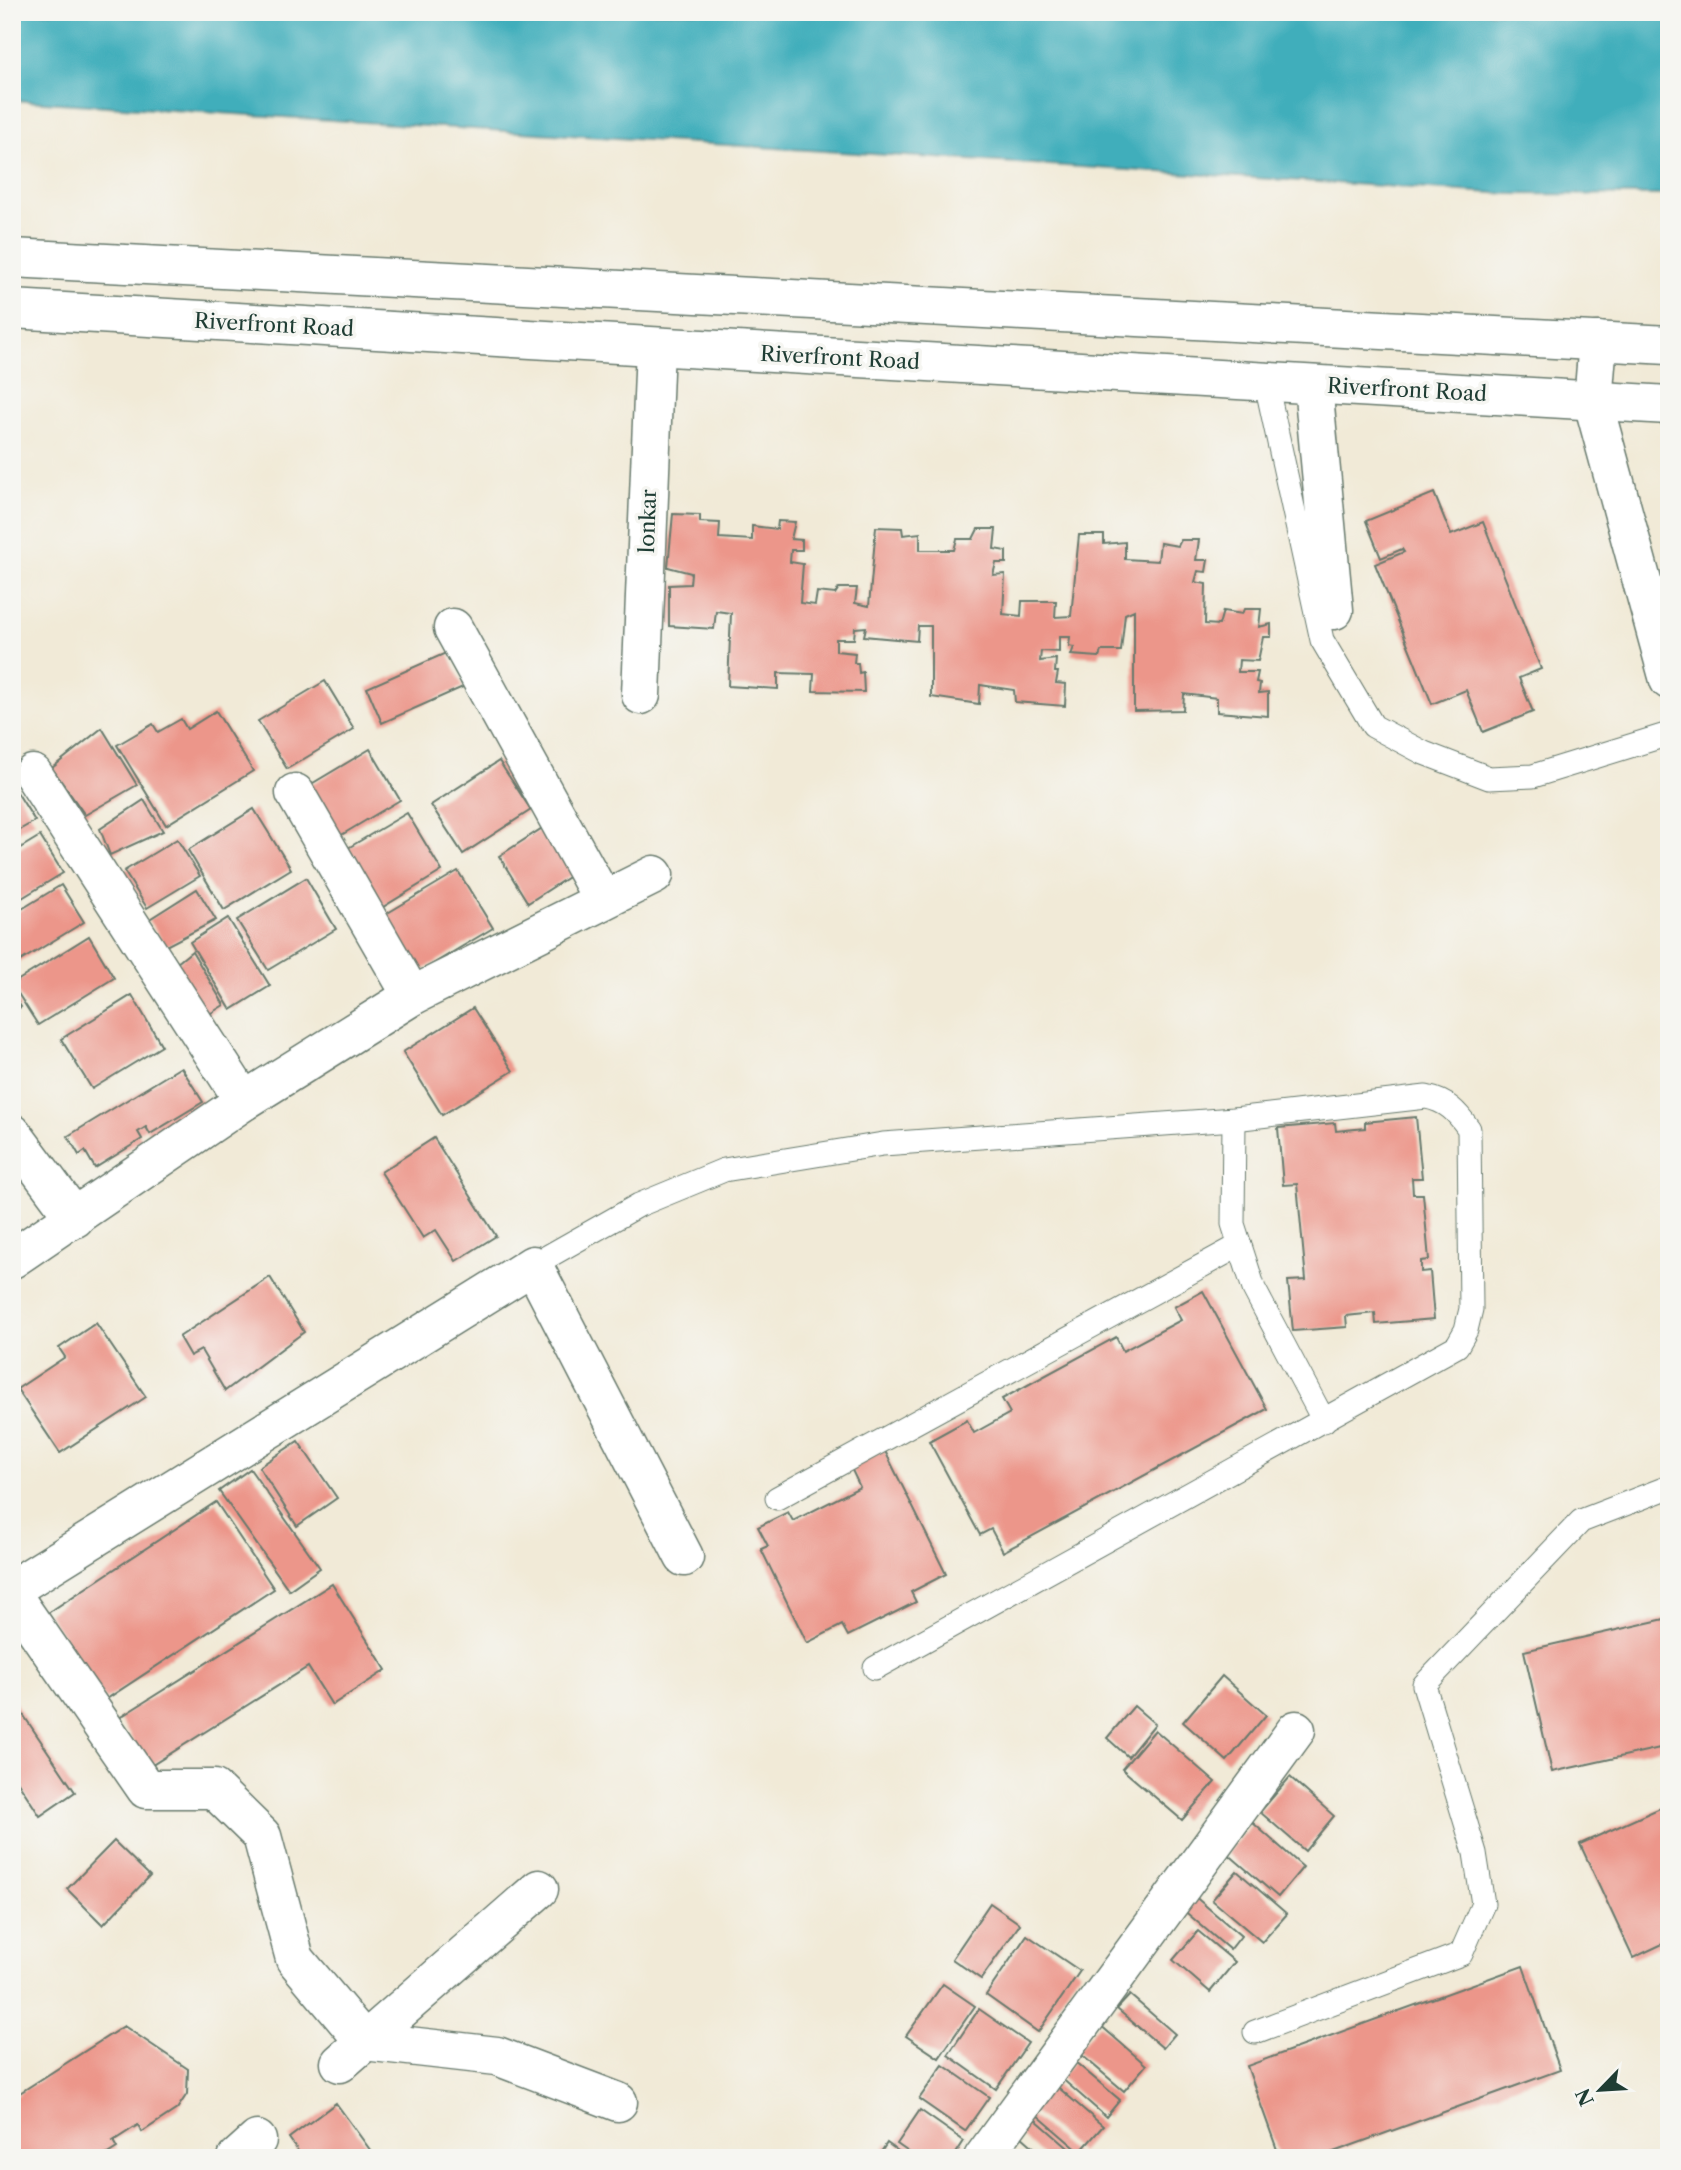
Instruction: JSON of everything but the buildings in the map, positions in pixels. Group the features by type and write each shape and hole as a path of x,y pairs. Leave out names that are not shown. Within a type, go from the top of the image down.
{"street":[{"path":"12,258 1669,345"},
{"name":"Riverfront Road","path":"12,309 1669,405"},
{"path":"1598,341 1593,402 1669,680"},
{"name":"lonkar","path":"641,695 655,347"},
{"path":"1312,385 1334,610"},
{"path":"453,628 603,900"},
{"path":"33,774 244,1101"},
{"path":"295,793 412,996"},
{"path":"12,1259 244,1101 412,996 654,875"},
{"path":"12,1133 75,1218"},
{"path":"12,1589 533,1265 684,1557"},
{"path":"12,1595 146,1789 214,1789 262,1836 295,1959 352,2052"},
{"path":"983,2158 1296,1730"},
{"path":"352,2052 539,1889"},
{"path":"352,2052 497,2056 618,2102"}],"lane":[{"path":"1266,383 1322,640 1373,726 1424,753 1489,778 1533,776 1669,734"},
{"path":"533,1265 639,1205 724,1170 883,1144 1234,1119 1426,1097 1441,1100 1457,1112 1469,1129 1471,1309 1466,1330 1457,1346 876,1668"},
{"path":"1234,1119 1233,1223 1254,1289 1324,1421"},
{"path":"777,1498 1240,1245"},
{"path":"1255,2032 1461,1954 1483,1904 1475,1853 1424,1685 1581,1521 1669,1487"}],"water":[{"path":"12,12 1669,12 1669,195 1509,194 12,100"}]}
